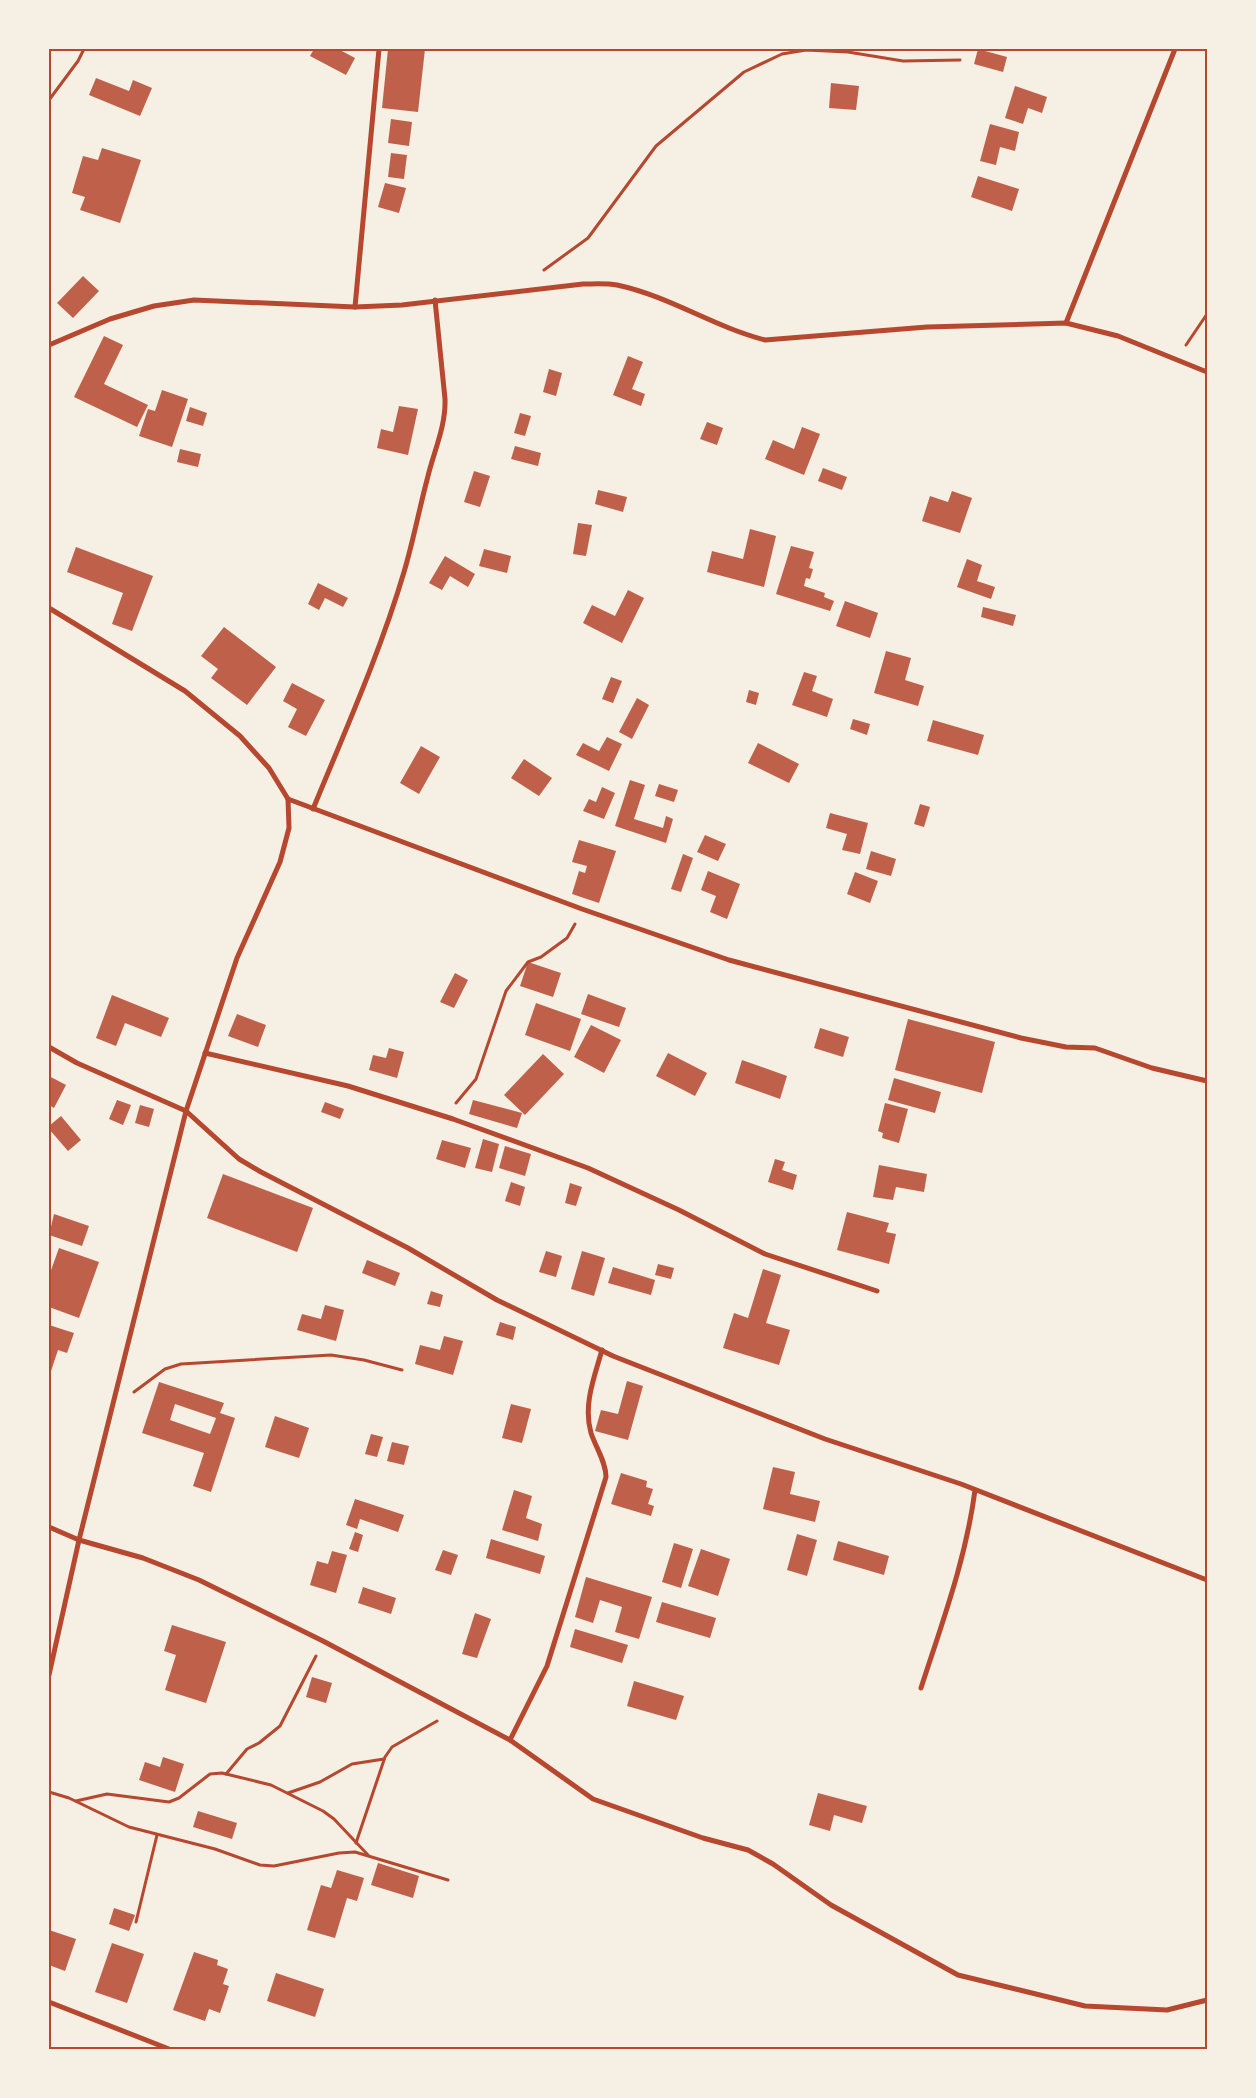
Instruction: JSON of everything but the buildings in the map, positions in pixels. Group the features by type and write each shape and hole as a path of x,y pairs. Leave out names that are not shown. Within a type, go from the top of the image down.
{"street":[{"path":"355,307 378,49"},
{"path":"1066,323 1176,49"},
{"path":"49,345 110,319 154,306 194,300 355,307 583,284 619,286 666,301 739,332 770,340 927,327 1066,323 1118,336 1177,358 1207,372"},
{"path":"313,809 388,622 404,571 433,454 446,414 435,300"},
{"path":"49,608 185,691 240,736 269,768 288,799 289,828 280,862 237,958 186,1111 110,1412 49,1675"},
{"path":"288,799 582,910 729,960 1021,1038 1066,1047 1095,1048 1152,1068 1207,1080"},
{"path":"49,1047 77,1062 186,1111 239,1159 261,1172 408,1248 497,1300 602,1350 673,1381 825,1439 975,1490 1207,1580"},
{"path":"205,1054 348,1086 443,1116 588,1168 679,1210 765,1254 877,1291"},
{"path":"510,1740 547,1666 606,1477 604,1466 591,1433 587,1413 589,1393 602,1350"},
{"path":"921,1688 962,1563 970,1530 975,1490"},
{"path":"49,1527 79,1540 143,1558 198,1580 323,1641 510,1740 592,1799 703,1838 748,1850 773,1864 831,1906 968,1979 1000,1984 1073,2005 1167,2010 1207,2000"},
{"path":"49,2002 169,2049"}],"path":[{"path":"49,100 78,61 84,49"},
{"path":"516,292 588,238 656,146 744,72 782,54 806,50 848,52 903,61 960,60"},
{"path":"1177,358 1207,314"},
{"path":"443,1116 476,1079 506,991 528,962 541,956 567,938 582,910"},
{"path":"110,1412 150,1378 165,1369 181,1364 331,1355 364,1360 402,1370"},
{"path":"226,1774 247,1749 259,1743 280,1726 287,1716 323,1641"},
{"path":"356,1842 384,1759 392,1747 421,1728 457,1711"},
{"path":"288,1793 320,1782 352,1764 384,1759"},
{"path":"76,1802 107,1794 169,1802 179,1798 210,1774 226,1774 271,1785 328,1815 369,1856"},
{"path":"49,1792 76,1802 113,1821 157,1835 215,1849 260,1865 288,1864 339,1852 369,1856 448,1880"},
{"path":"136,1922 157,1835"}]}
